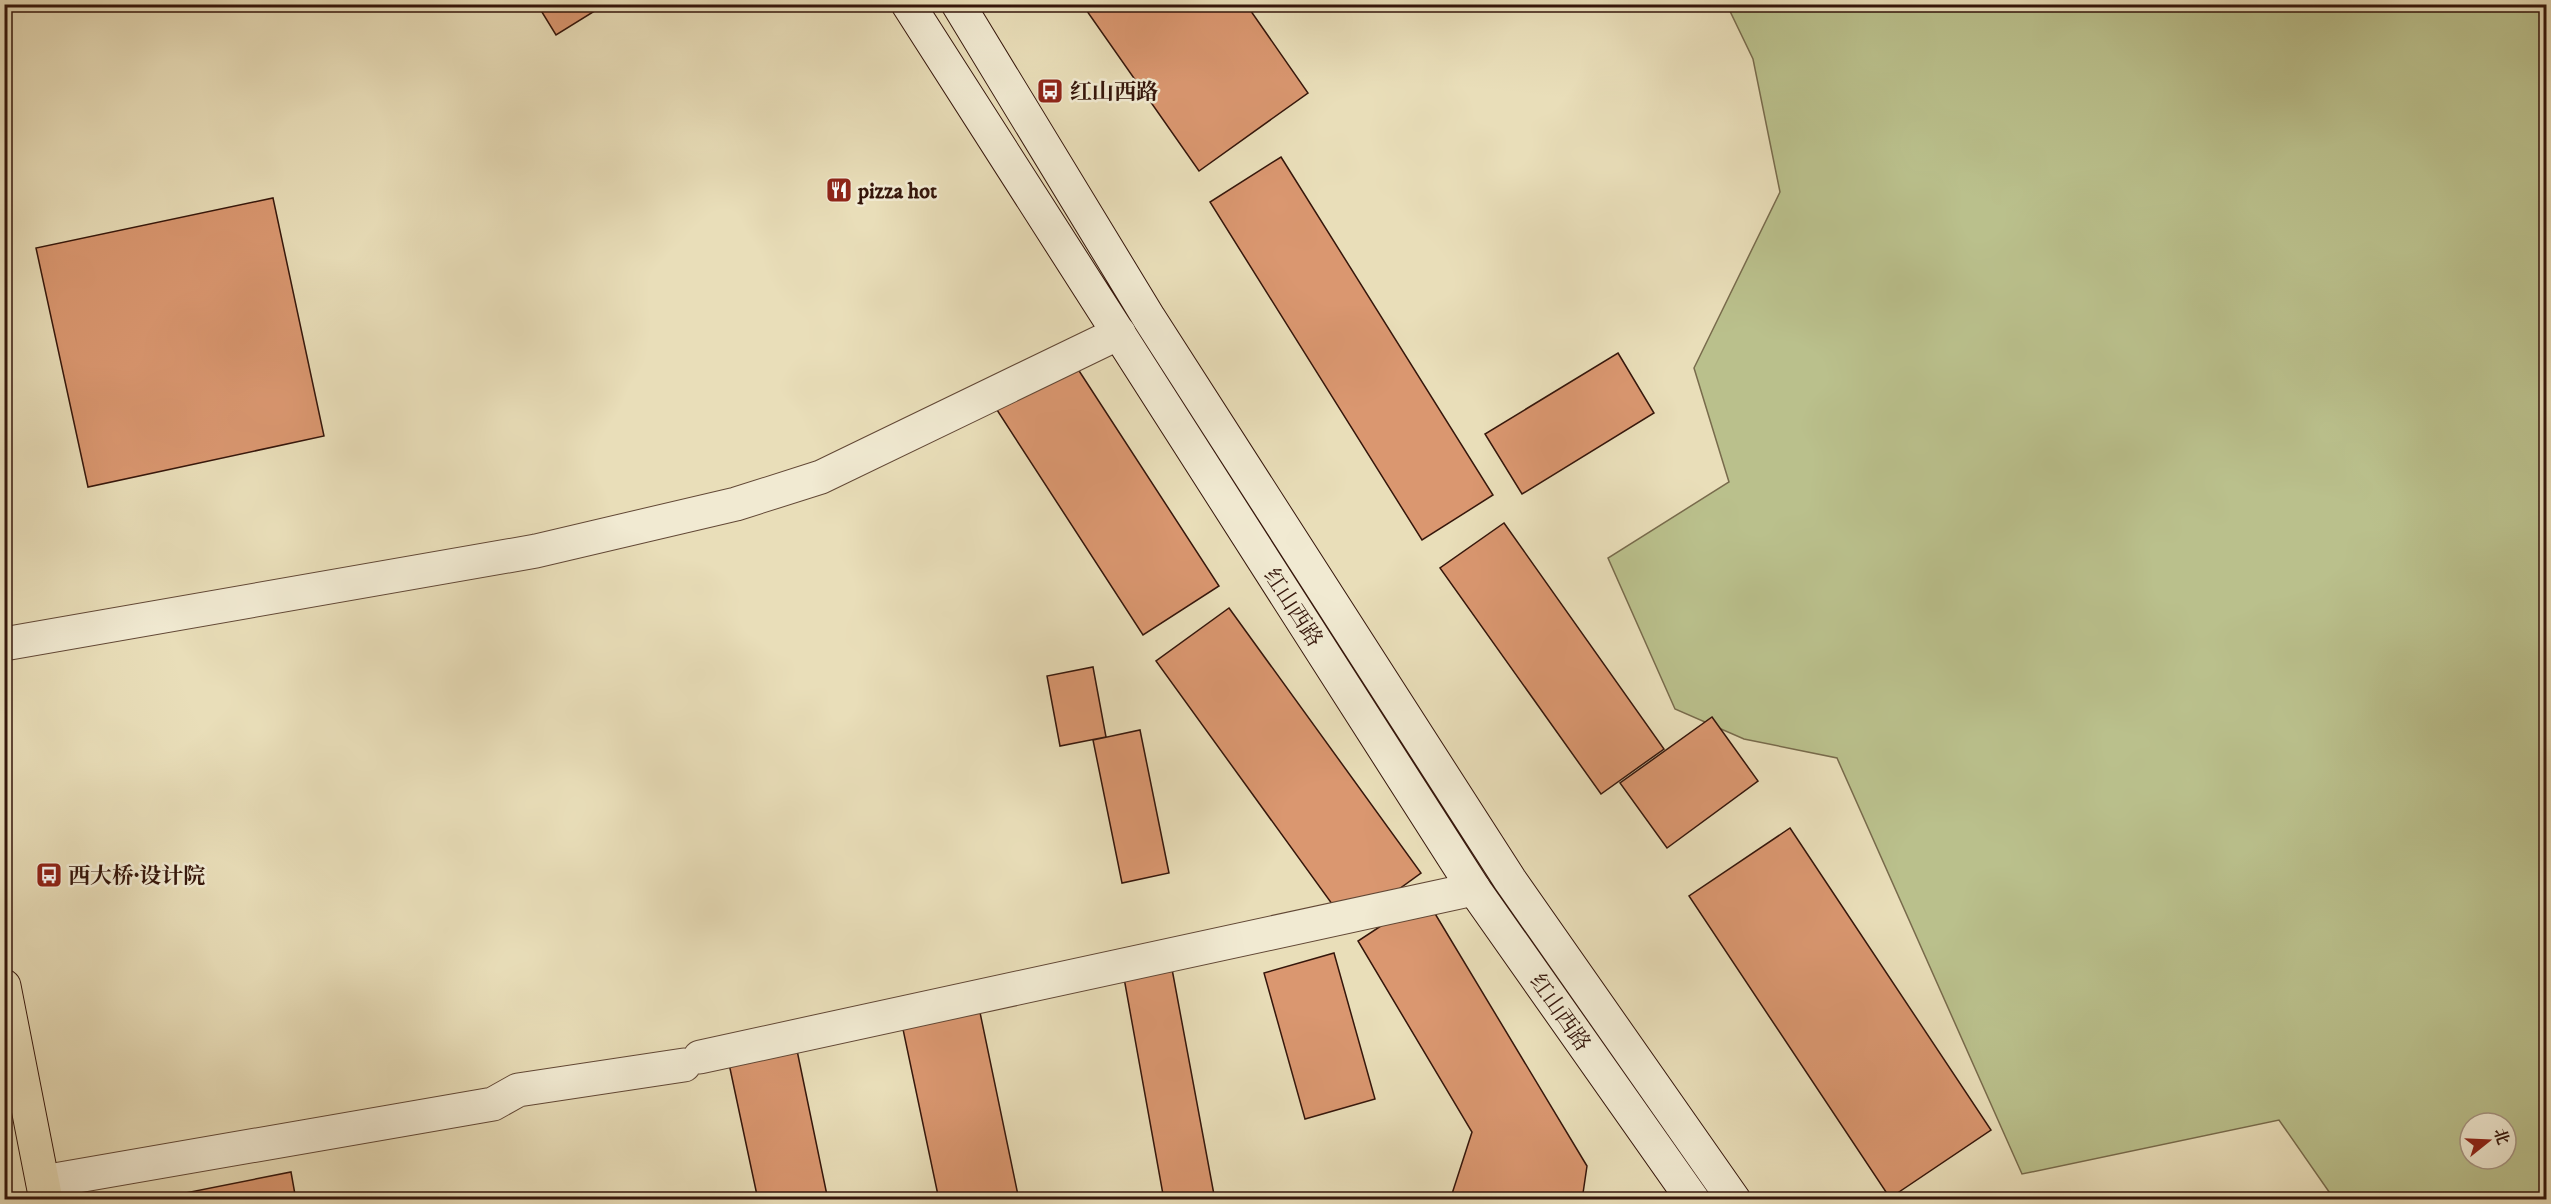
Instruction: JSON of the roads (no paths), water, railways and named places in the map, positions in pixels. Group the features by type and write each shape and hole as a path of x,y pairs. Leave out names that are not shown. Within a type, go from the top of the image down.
{"main road":[{"name":"红山西路","path":"908,4 1474,889 1694,1200"},
{"name":"红山西路","path":"958,4 1149,318 1510,880 1734,1200"},
{"path":"4,644 536,551 736,504 821,477 1119,333"},
{"path":"4,986 44,1191 493,1104 518,1090 692,1061 1474,889"}],"place":[{"name":"红山西路","path":"1050,91"},
{"name":"pizza hot","path":"839,190"},
{"name":"西大桥·设计院","path":"49,875"}]}
